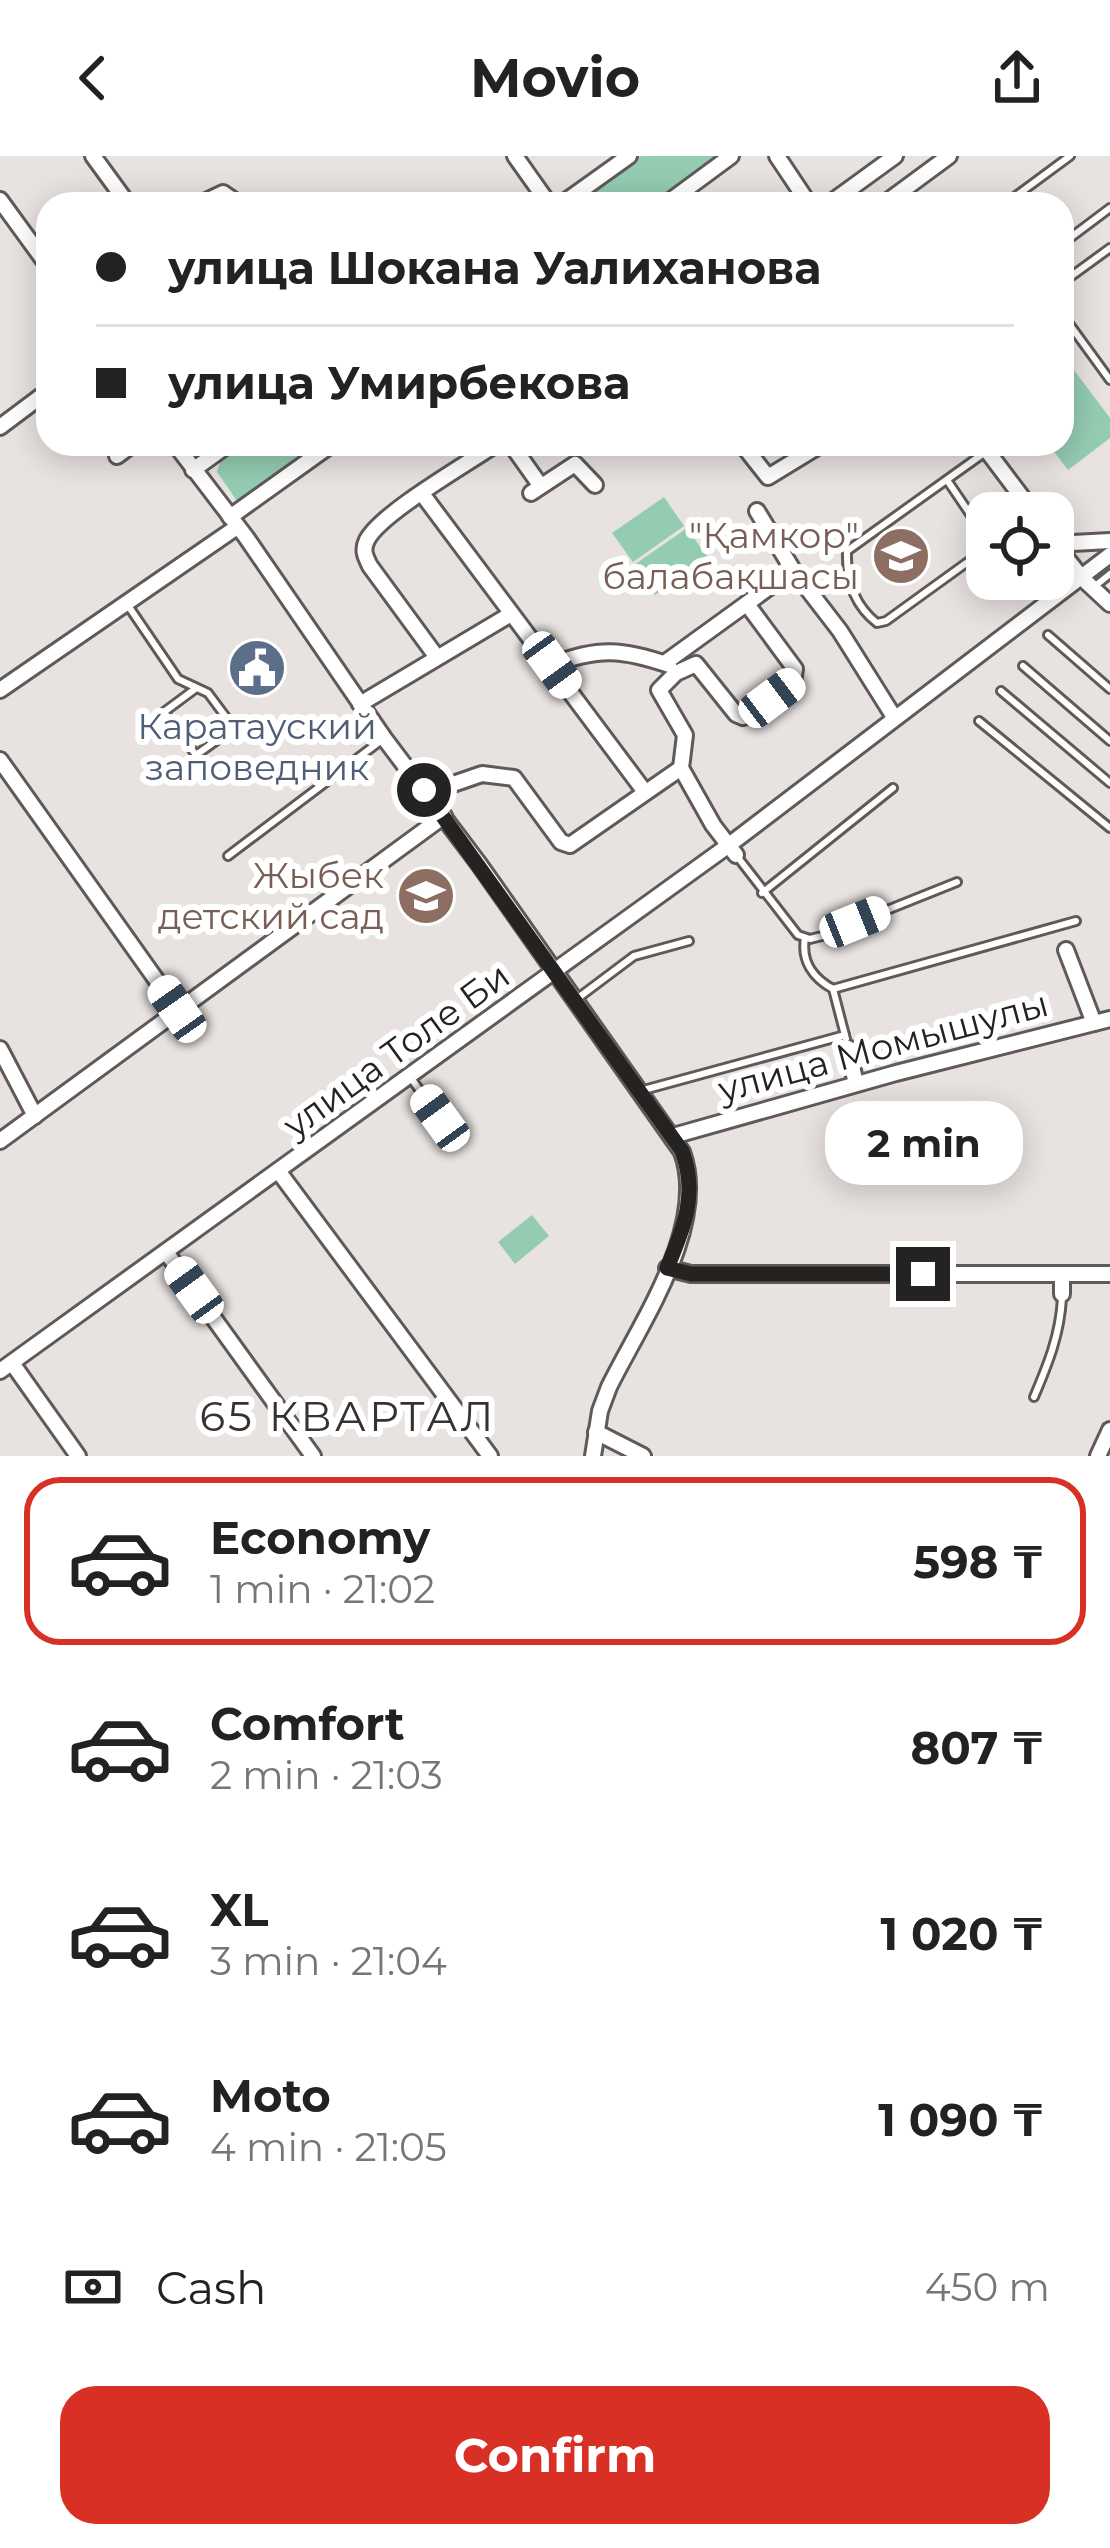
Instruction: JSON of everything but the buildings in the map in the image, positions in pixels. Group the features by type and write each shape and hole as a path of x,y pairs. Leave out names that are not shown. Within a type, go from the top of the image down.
{"street":[{"path":"93,156 119,192"},
{"path":"515,156 540,192"},
{"path":"579,192 629,156"},
{"path":"682,192 731,156"},
{"path":"777,156 801,192"},
{"path":"846,192 895,156"},
{"path":"900,192 949,156"},
{"path":"0,200 5,218 36,253"},
{"path":"0,427 36,401"},
{"path":"183,456 673,1136 688,1168 687,1220 609,1388 593,1456"},
{"path":"193,470 212,456"},
{"path":"0,690 127,604 317,456"},
{"path":"436,656 363,552 380,522 479,456"},
{"path":"517,456 535,489 575,464 595,485"},
{"path":"751,456 768,477 802,456"},
{"path":"992,456 1018,492"},
{"path":"423,495 645,792"},
{"path":"757,511 894,717"},
{"path":"1074,544 1110,541"},
{"name":"улица Толе Би","path":"6,1367 732,850 894,717 1087,583 1110,555"},
{"path":"1074,567 1110,604"},
{"path":"732,850 681,768 685,735 659,690 671,668 793,570"},
{"path":"552,665 602,650 671,668 696,664 742,717 794,682 795,669 747,604"},
{"path":"360,704 511,614"},
{"path":"0,760 177,1009"},
{"path":"453,784 482,774 514,778 566,844 574,844 681,768"},
{"path":"0,1141 444,816"},
{"path":"1066,950 1102,1021"},
{"name":"улица Момышулы","path":"673,1136 1102,1021"},
{"path":"846,1042 856,1084"},
{"path":"0,1049 35,1116"},
{"path":"279,1172 490,1456"},
{"path":"166,1252 313,1456"},
{"path":"667,1268 691,1274 1110,1274"},
{"path":"1062,1274 1062,1294"},
{"path":"6,1367 78,1456"},
{"path":"1098,1456 1110,1430"},
{"path":"596,1432 643,1456"}],"lane":[{"path":"1021,192 1070,156"},
{"path":"1074,235 1110,208"},
{"path":"1074,274 1110,248"},
{"path":"1074,330 1110,380"},
{"path":"966,559 886,621 877,623 870,618 851,592 847,551 974,456"},
{"path":"946,479 966,510"},
{"path":"1087,583 1110,574"},
{"path":"127,604 178,679 208,693 233,728 196,755 164,712 195,689"},
{"path":"1048,635 1110,689"},
{"path":"1023,667 1110,742"},
{"path":"1000,691 1110,783"},
{"path":"979,722 1110,828"},
{"path":"228,856 384,738"},
{"path":"762,893 893,788"},
{"path":"1102,821 1110,815"},
{"path":"732,850 762,893 798,935 806,938 822,936 957,882"},
{"path":"833,989 1076,921"},
{"path":"1058,927 1066,950"},
{"path":"640,1090 846,1042 833,989 815,976 803,954 806,938"},
{"path":"575,1000 634,956 689,941"},
{"path":"410,1077 440,1118"},
{"path":"1034,1397 1061,1326 1062,1294"}],"green space":[{"path":"641,156 724,156 675,192 592,192"},
{"path":"1074,370 1110,418 1110,438 1068,470 1057,456 1074,456"},
{"path":"228,456 314,456 251,502 237,501 217,472"},
{"path":"664,497 684,526 633,562 612,533"},
{"path":"687,528 708,558 655,595 634,565"},
{"path":"532,1215 549,1236 515,1264 498,1242"}],"place":[{"name":"\"Қамкор\" балабақшасы","path":"901,556"},
{"name":"Каратауский заповедник","path":"257,668"},
{"name":"Жыбек детский сад","path":"426,896"}],"district":[{"name":"65 КВАРТАЛ","path":"348,1416"}],"route":[{"path":"424,790 682,1151 690,1200 667,1268 691,1274 923,1274"}]}
